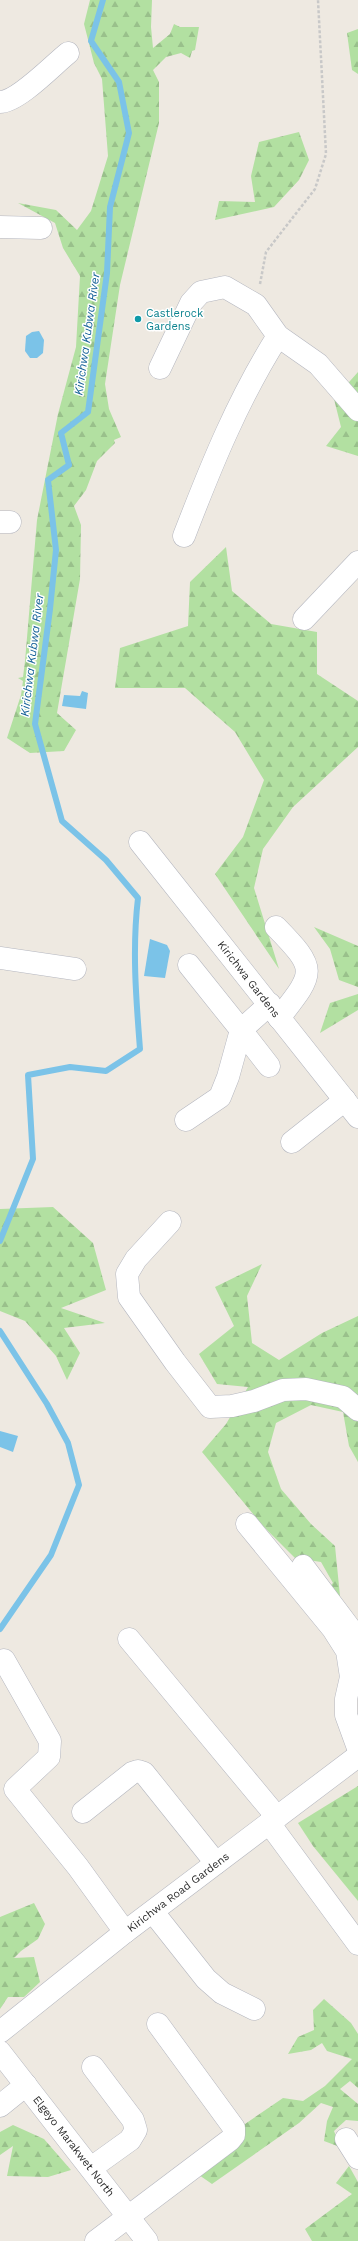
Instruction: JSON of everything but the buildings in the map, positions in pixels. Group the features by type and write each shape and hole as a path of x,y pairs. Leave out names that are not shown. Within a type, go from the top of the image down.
{"street":[{"path":"0,102 7,102 28,87 68,53"},
{"path":"0,227 41,228"},
{"path":"160,368 191,303 201,292 213,288 225,287 256,305 278,336 318,364 358,410"},
{"path":"184,536 222,440 254,375 278,336"},
{"path":"304,619 358,562"},
{"name":"Kirichwa Gardens","path":"140,842 352,1108"},
{"path":"186,1120 220,1097 228,1077 241,1030 274,1011 303,987 307,974 306,962 299,950 276,927"},
{"path":"0,958 75,969"},
{"path":"189,965 269,1066"},
{"path":"292,1142 352,1108"},
{"path":"170,1222 136,1259 127,1274 129,1297 175,1362 210,1407 232,1406 254,1401 282,1390 306,1388 343,1397 358,1410"},
{"path":"247,1524 333,1629 347,1651 351,1677 346,1699 346,1715 358,1748"},
{"path":"303,1566 358,1639"},
{"path":"129,1639 273,1820 358,1944"},
{"path":"4,1660 50,1741 49,1757 15,1789 78,1868 125,1932"},
{"name":"Kirichwa Road Gardens","path":"0,2032 125,1932 358,1756"},
{"path":"83,1812 132,1773 138,1771 144,1773 216,1863"},
{"path":"153,1912 206,1979 222,1993 254,2009"},
{"path":"96,2241 230,2140 234,2134 234,2128 158,2024"},
{"name":"Elgeyo Marakwet North","path":"0,2052 147,2241"},
{"path":"91,2168 130,2140 136,2130 133,2120 93,2067"},
{"path":"0,2106 26,2085"},
{"path":"346,2139 358,2158"}],"path":[{"path":"256,305 266,252 315,189 326,154 318,0"}],"green space":[{"path":"90,0 152,0 151,27 153,48 170,34 174,24 180,27 199,27 195,50 192,51 190,58 181,53 166,57 153,70 159,82 159,123 120,285 105,384 109,409 121,437 114,440 115,443 97,461 86,490 74,506 81,525 80,579 57,713 76,730 64,751 30,753 7,738 21,695 23,681 18,678 23,677 25,661 37,520 58,414 76,347 80,276 63,248 55,223 18,203 56,210 77,230 91,211 108,156 102,79 94,63 84,24"},
{"path":"358,29 358,74 352,70 347,33"},
{"path":"299,132 309,160 299,180 274,207 215,220 219,201 255,202 251,176 259,142"},
{"path":"358,372 358,456 326,446 341,427 334,399"},
{"path":"226,547 232,591 271,624 317,632 317,674 358,701 358,747 293,807 263,849 254,888 279,969 215,874 243,837 264,780 235,732 185,688 115,688 120,648 188,626 190,582"},
{"path":"314,927 358,946 358,987 339,980 330,949"},
{"path":"358,994 358,1010 320,1033 330,1003"},
{"path":"53,1207 93,1243 106,1290 61,1308 105,1323 64,1328 80,1353 67,1380 56,1356 25,1321 0,1311 0,1209"},
{"path":"262,1264 247,1296 252,1343 279,1360 322,1333 358,1316 358,1462 349,1446 343,1412 311,1405 276,1423 268,1452 281,1489 311,1524 335,1546 341,1606 316,1599 333,1583 321,1562 295,1558 263,1526 202,1452 226,1424 248,1387 217,1384 199,1354 234,1326 215,1287"},
{"path":"358,1786 358,1901 313,1846 298,1823"},
{"path":"34,1903 45,1924 38,1939 14,1958 34,1957 40,1982 24,1997 8,1997 0,2009 0,1917"},
{"path":"324,1999 351,2023 358,2034 358,2088 350,2081 340,2089 358,2104 358,2121 346,2120 334,2131 340,2147 324,2141 327,2121 333,2107 321,2103 299,2123 212,2184 199,2175 201,2154 283,2098 303,2101 325,2086 352,2059 327,2051 322,2043 311,2050 288,2054 298,2037 314,2030 313,2010"},
{"path":"13,2125 44,2139 71,2170 48,2177 7,2176 13,2146 0,2155 0,2132"},
{"path":"349,2166 358,2182 358,2241 312,2241 305,2229 352,2194 336,2183"}],"water":[{"path":"39,331 44,340 43,353 37,358 30,358 25,351 26,336 32,332"},
{"path":"82,691 88,693 86,709 62,706 64,695 80,696"},
{"path":"150,939 167,945 170,951 165,978 144,976"},
{"path":"0,1431 18,1436 13,1452 0,1447"}],"waterway":[{"name":"Kirichwa Kubwa River","path":"0,1241 33,1159 28,1075 70,1067 106,1071 140,1049 135,955 138,898 106,860 62,821 35,724 56,550 48,480 69,465 61,433 88,412 107,273 110,207 129,133 119,82 91,41 103,0"},
{"name":"Kirichwa Kubwa River","path":"0,1331 47,1404 68,1443 79,1485 51,1555 0,1629"}],"place":[{"name":"Castlerock Gardens","path":"138,319"}]}
